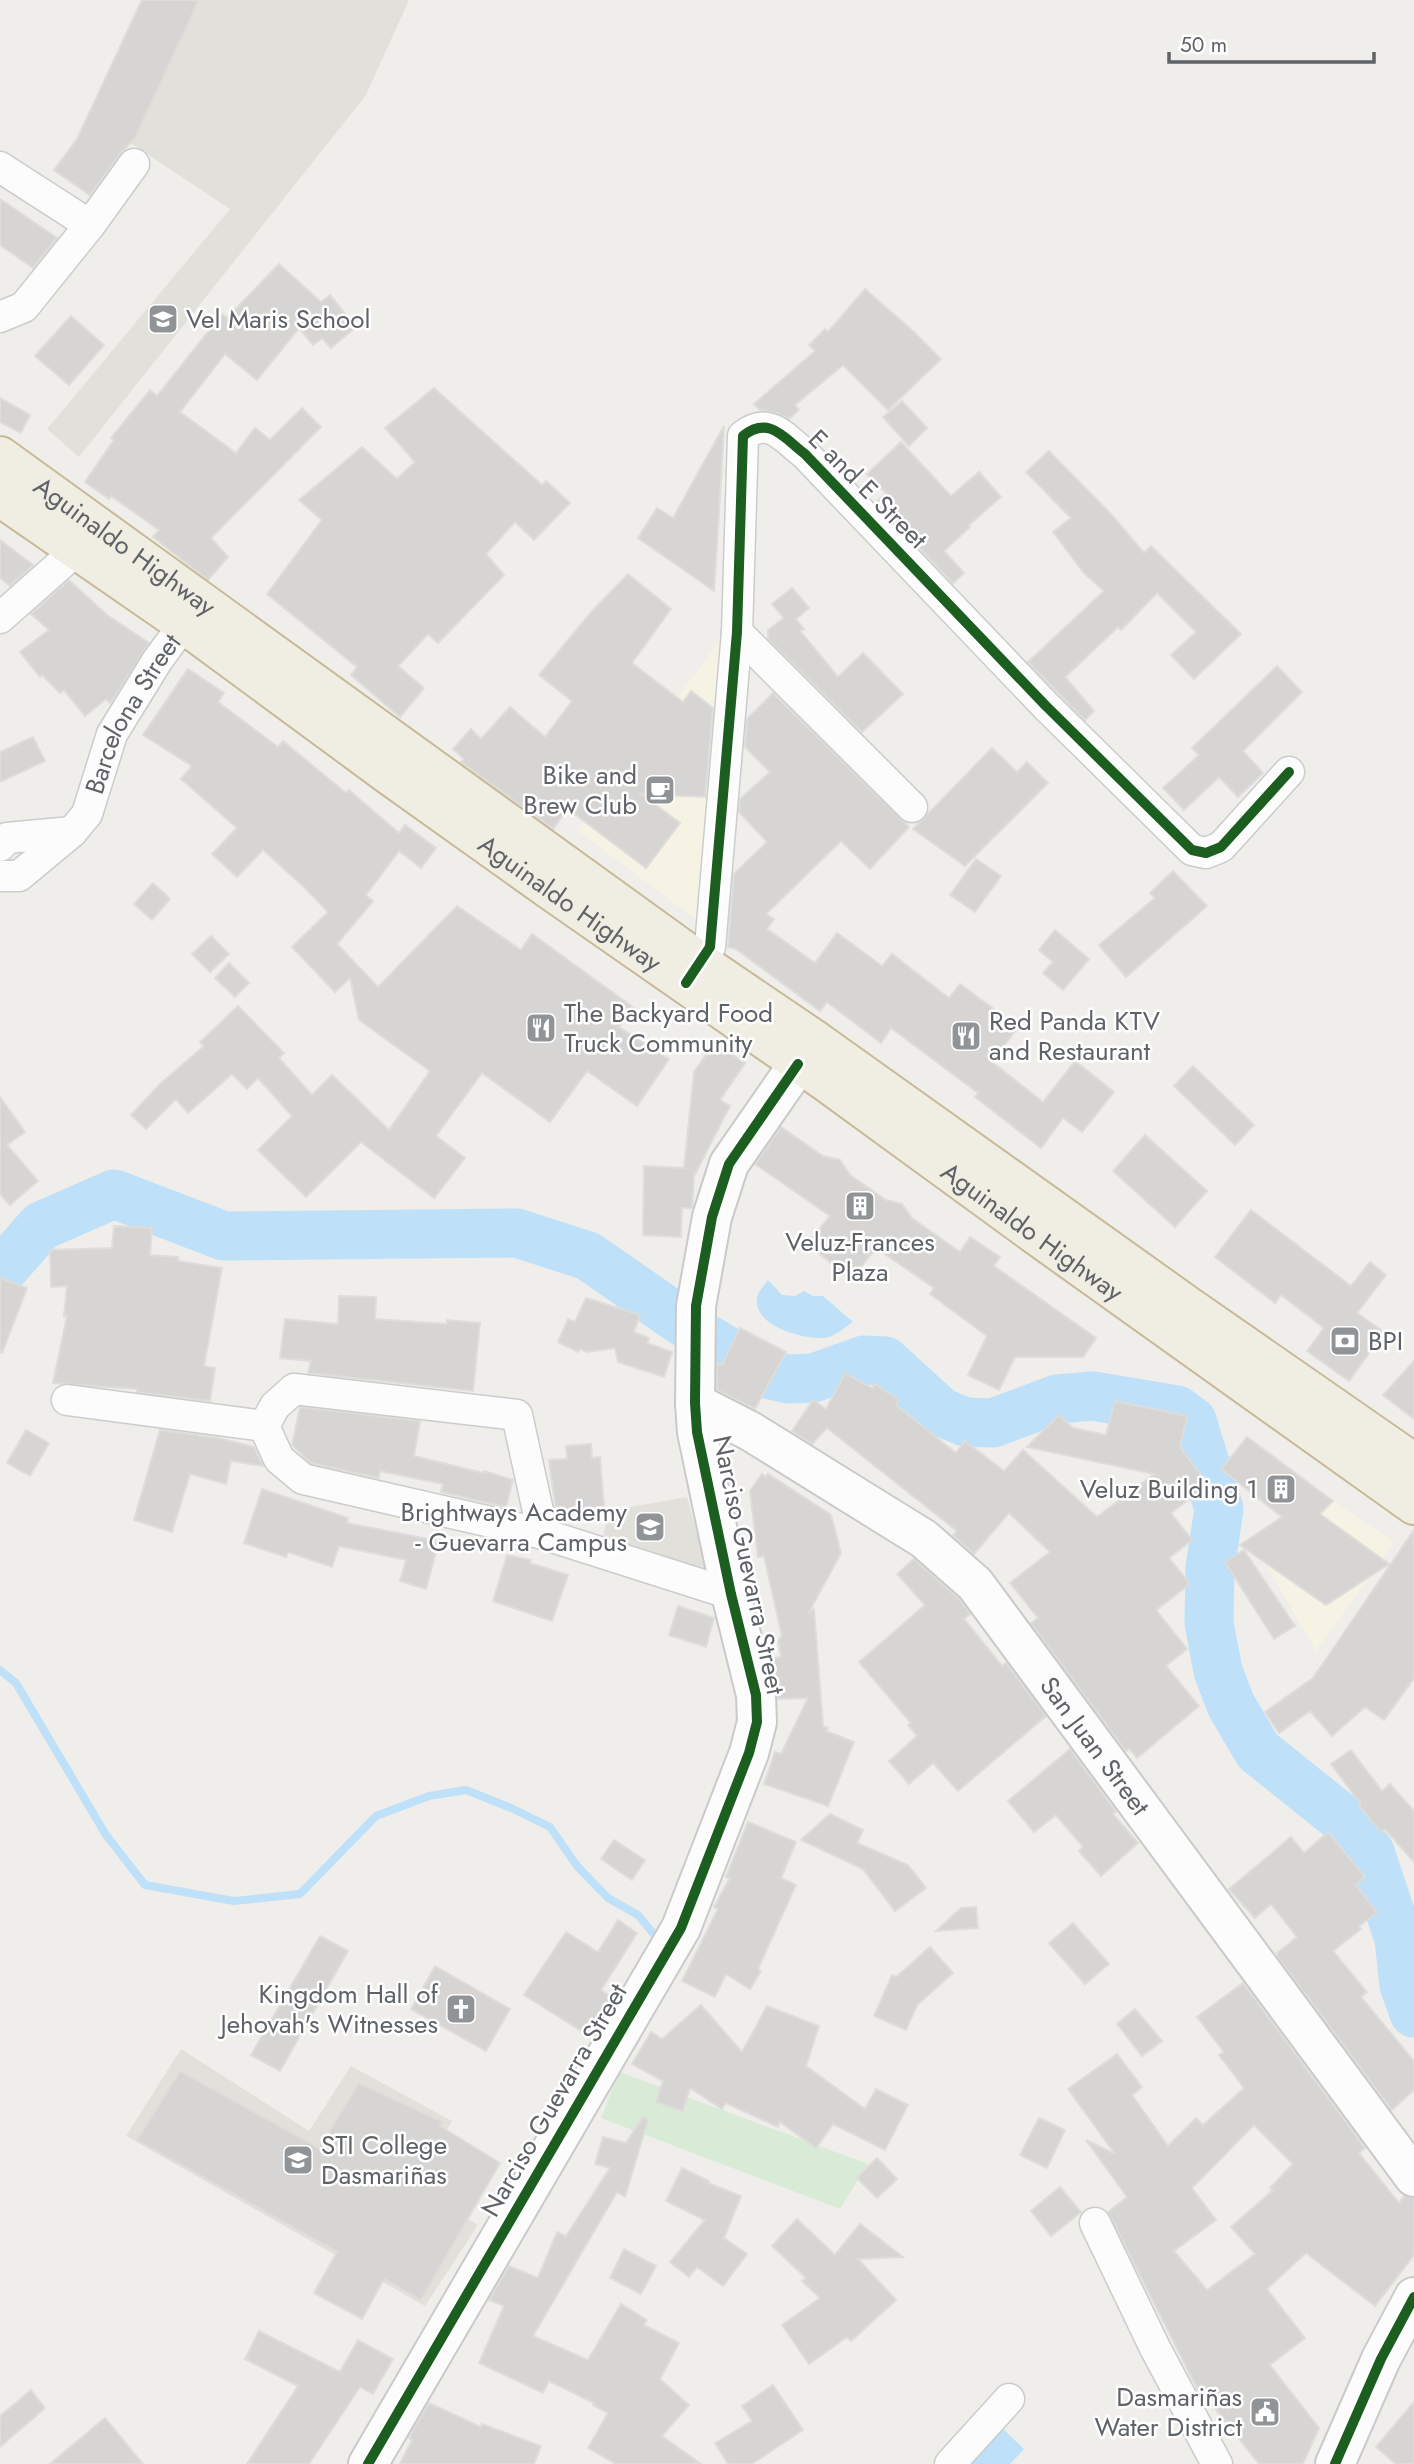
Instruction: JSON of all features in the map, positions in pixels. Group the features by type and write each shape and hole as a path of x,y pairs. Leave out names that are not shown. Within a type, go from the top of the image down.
{"highway":[{"name":"Aguinaldo Highway","path":"0,456 411,791 693,973 1414,1463"},
{"name":"Aguinaldo Highway","path":"0,497 78,549 196,614"},
{"name":"Aguinaldo Highway","path":"807,1052 826,1082 1414,1505"}],"street":[{"path":"0,317 24,307 90,225 134,164"},
{"path":"0,167 90,225"},
{"name":"E and E Street","path":"693,973 710,947 737,632 743,436 754,427 769,427 805,454 1046,706 1192,850 1206,853 1221,847 1289,772"},
{"path":"0,618 78,549"},
{"name":"Barcelona Street","path":"0,876 19,876 72,832 87,814 112,734 157,661 196,614"},
{"path":"737,632 912,807"},
{"path":"0,846 7,838 72,832"},
{"name":"Narciso Guevarra Street","path":"368,2464 681,1927 749,1753 757,1722 756,1695 731,1594 697,1432 696,1306 712,1217 729,1164 807,1052"},
{"path":"264,1426 275,1406 294,1389 517,1415 543,1534"},
{"path":"68,1400 264,1426"},
{"name":"San Juan Street","path":"695,1403 750,1431 924,1539 975,1584 1414,2177"},
{"path":"264,1426 279,1459 303,1479 543,1534 731,1594"},
{"path":"1095,2223 1155,2348 1217,2464"},
{"path":"1335,2464 1381,2358 1414,2297"},
{"path":"950,2464 1009,2399"}],"shaded area":[{"name":"Vel Maris School","path":"142,0 409,0 366,95 79,457 47,429 230,209 132,144 84,123"},
{"name":"Bike and Brew Club","path":"720,641 715,739 705,926 577,830"},
{"name":"Brightways Academy - Guevarra Campus","path":"687,1497 709,1576 602,1543 608,1511"},
{"path":"1333,1501 1394,1542 1316,1651 1267,1566"},
{"name":"STI College Dasmariñas","path":"181,2049 309,2131 351,2066 452,2121 412,2185 478,2225 425,2306 126,2136"}],"green space":[{"path":"619,2072 868,2164 840,2209 601,2118"}],"water":[{"path":"768,1280 782,1295 795,1296 804,1291 813,1296 823,1296 853,1322 828,1338 803,1336 779,1328 761,1315 757,1305 758,1294"},
{"path":"1002,2428 1024,2449 1010,2464 969,2464"}],"building":[{"path":"142,0 199,0 135,138 90,195 54,170 77,139"},
{"path":"0,199 57,238 33,268 0,245"},
{"path":"279,264 321,302 330,295 356,327 331,348 322,338 313,345 299,328 257,380 225,354 180,412 236,453 255,428 270,440 302,408 321,427 211,538 228,557 208,580 153,537 159,530 111,496 109,499 85,482 114,440 111,438 150,390 157,396 222,314 227,318"},
{"path":"865,289 941,359 888,410 843,365 795,405 799,410 789,419 774,412 760,410 754,404 815,351 809,345 825,329 828,332"},
{"path":"71,316 104,345 69,385 35,356"},
{"path":"434,388 542,485 546,481 570,503 534,540 515,522 486,554 504,575 438,643 428,634 398,666 424,688 400,717 351,675 357,667 267,594 322,520 299,500 362,447 397,479 415,462 385,428"},
{"path":"0,398 30,415 21,433 0,422"},
{"path":"902,401 927,428 909,446 883,417"},
{"path":"724,426 714,591 638,538 657,508 673,518"},
{"path":"901,442 951,496 979,472 1001,497 944,551 964,573 953,583 876,502 886,493 867,474"},
{"path":"1049,451 1112,515 1144,553 1151,546 1241,634 1194,679 1171,655 1196,632 1157,593 1121,630 1118,627 1065,677 1094,711 1085,720 1028,662 1104,591 1084,573 1053,532 1071,518 1026,472"},
{"path":"0,540 33,565 10,586 0,578"},
{"path":"628,574 671,609 632,663 683,702 691,691 713,708 705,797 641,794 680,823 646,868 568,809 553,829 461,762 464,759 453,749 471,729 481,739 510,707 545,737 572,701 539,675 592,611"},
{"path":"69,580 107,615 149,643 110,703 106,699 85,716 64,690 60,693 42,675 40,677 20,652 49,630 31,614"},
{"path":"792,588 809,608 796,619 804,629 800,631 838,677 863,653 903,694 862,732 768,639 768,630 784,618 772,604"},
{"path":"1277,666 1302,692 1243,751 1263,773 1238,797 1219,777 1184,810 1163,788 1199,755 1192,748"},
{"path":"188,669 224,693 218,702 278,747 283,741 346,793 349,790 399,833 405,825 436,848 421,868 399,851 366,895 373,901 337,944 378,987 457,906 521,950 532,934 634,1008 619,1027 669,1059 637,1106 587,1071 550,1122 482,1073 436,1136 465,1158 434,1198 361,1142 306,1197 258,1150 292,1116 258,1078 247,1089 232,1074 188,1113 176,1099 146,1129 131,1115 161,1083 204,1046 200,1042 238,1006 284,1053 279,1058 312,1095 332,1075 389,1130 430,1071 359,1020 350,978 335,992 292,947 328,912 304,887 263,850 237,877 212,854 237,828 181,779 192,766 143,735"},
{"path":"773,693 909,827 870,869 841,841 766,914 774,919 767,929 815,963 837,933 882,966 892,954 949,998 960,984 1018,1027 992,1062 1043,1102 1075,1061 1114,1092 1082,1132 1063,1118 1041,1148 975,1097 978,1093 891,1028 881,1043 827,1002 820,1011 736,949 728,947 734,874 767,842 739,812 740,799 770,772 745,747 747,719"},
{"path":"33,737 45,761 0,782 0,752"},
{"path":"992,748 1017,772 1027,762 1048,783 965,866 913,829"},
{"path":"976,859 1001,876 975,912 950,895"},
{"path":"1173,871 1207,906 1126,977 1099,945 1155,898 1150,893"},
{"path":"153,883 170,899 152,920 134,904"},
{"path":"1055,930 1089,959 1063,990 1043,973 1053,962 1039,950"},
{"path":"211,936 229,954 210,972 192,954"},
{"path":"229,963 249,983 235,997 215,978"},
{"path":"714,1043 745,1063 720,1100 730,1106 694,1176 692,1208 682,1208 681,1237 643,1235 644,1166 684,1168 694,1072"},
{"path":"1193,1066 1254,1125 1235,1145 1174,1086"},
{"path":"0,1097 25,1132 7,1145 38,1181 10,1205 0,1194"},
{"path":"781,1127 823,1156 840,1160 850,1175 886,1200 902,1204 912,1218 960,1252 970,1237 1000,1257 994,1266 1096,1338 1083,1357 1015,1357 999,1390 968,1375 987,1336 930,1294 934,1288 876,1248 851,1279 807,1244 830,1216 755,1164"},
{"path":"1145,1135 1207,1191 1175,1227 1113,1171"},
{"path":"1251,1210 1351,1286 1370,1262 1386,1275 1357,1313 1384,1332 1349,1381 1307,1351 1324,1328 1281,1295 1275,1303 1215,1257"},
{"path":"114,1226 152,1228 150,1255 178,1257 178,1261 222,1268 204,1366 215,1368 210,1401 137,1392 137,1389 53,1383 67,1316 64,1316 67,1286 51,1287 50,1250 112,1248"},
{"path":"0,1278 27,1288 2,1353 0,1352"},
{"path":"339,1296 376,1297 375,1319 447,1324 447,1320 480,1323 473,1391 308,1373 311,1361 280,1358 285,1319 338,1324"},
{"path":"586,1298 640,1315 634,1332 649,1338 647,1343 672,1352 664,1377 618,1362 615,1348 587,1352 580,1349 578,1352 558,1342 568,1319 575,1322"},
{"path":"740,1328 786,1352 755,1409 717,1390 717,1363 722,1365"},
{"path":"1414,1361 1414,1419 1383,1395"},
{"path":"845,1373 872,1388 875,1384 899,1400 896,1405 956,1453 965,1441 1004,1471 1023,1450 1097,1517 1154,1474 1027,1447 1059,1415 1073,1428 1106,1435 1115,1401 1187,1416 1180,1447 1208,1485 1171,1513 1192,1540 1169,1558 1190,1584 1156,1610 1187,1649 1166,1666 1199,1706 1137,1758 1129,1748 1126,1751 1031,1623 1038,1618 1010,1583 1050,1552 1009,1513 974,1554 953,1535 957,1531 827,1428 812,1444 792,1431 813,1400 826,1409"},
{"path":"300,1407 420,1421 414,1456 513,1480 506,1507 441,1492 443,1484 380,1471 379,1478 311,1463 292,1445"},
{"path":"26,1430 49,1443 30,1476 7,1463"},
{"path":"160,1430 219,1438 254,1447 263,1466 231,1461 226,1484 190,1474 172,1532 134,1520"},
{"path":"1247,1437 1333,1501 1320,1514 1389,1564 1326,1605 1240,1545 1282,1517 1221,1469"},
{"path":"591,1444 592,1458 600,1457 604,1507 556,1511 549,1460 567,1459 566,1446"},
{"path":"762,1474 766,1477 768,1474 831,1515 841,1553 808,1614 814,1609 823,1726 828,1728 826,1731 854,1742 828,1806 764,1784 775,1752 781,1754 808,1698 778,1699 773,1658 781,1657 778,1640 782,1636 764,1556 758,1557 750,1491"},
{"path":"262,1489 348,1518 347,1523 439,1541 426,1589 400,1581 406,1560 339,1546 332,1567 288,1552 286,1557 244,1543"},
{"path":"1414,1530 1414,1678 1384,1720 1365,1707 1332,1736 1310,1711 1279,1733 1265,1712 1313,1678"},
{"path":"1244,1550 1295,1626 1274,1639 1225,1562"},
{"path":"507,1555 531,1560 530,1563 568,1575 552,1621 493,1601"},
{"path":"914,1559 959,1599 970,1614 964,1619 1002,1666 1006,1663 1046,1716 958,1791 933,1763 909,1784 889,1761 917,1736 908,1725 911,1723 859,1662 925,1605 897,1574"},
{"path":"678,1606 714,1618 706,1647 669,1635"},
{"path":"1070,1749 1116,1812 1113,1814 1138,1843 1101,1876 1079,1851 1083,1847 1056,1815 1034,1832 1008,1801"},
{"path":"1351,1750 1382,1791 1390,1784 1414,1811 1414,1862 1385,1829 1381,1832 1359,1806 1361,1804 1331,1764"},
{"path":"830,1814 863,1830 857,1843 908,1865 926,1888 895,1911 863,1869 801,1840"},
{"path":"748,1822 796,1842 781,1878 796,1885 758,1969 761,1971 750,1989 726,1974 715,1997 682,1981 718,1909 714,1907 730,1878 726,1877"},
{"path":"1328,1832 1365,1877 1356,1885 1377,1913 1333,1951 1367,1992 1361,1997 1414,2061 1414,2090 1392,2110 1277,1956 1277,1953 1297,1937 1271,1904 1255,1918 1229,1889 1291,1837 1304,1853"},
{"path":"614,1840 645,1860 632,1880 601,1859"},
{"path":"976,1907 978,1928 936,1931 961,1908"},
{"path":"618,1920 637,1933 601,1990 614,1999 591,2037 524,1995 566,1932 598,1952"},
{"path":"1073,1923 1109,1964 1085,1984 1049,1943"},
{"path":"320,1936 348,1951 280,2071 251,2055"},
{"path":"930,1947 953,1973 917,2005 906,2030 874,2016 892,1975 896,1977"},
{"name":"Kingdom Hall of Jehovah's Witnesses","path":"435,1966 510,2009 486,2051 411,2009"},
{"path":"1243,1983 1365,2148 1359,2153 1399,2203 1404,2196 1414,2198 1414,2255 1375,2306 1306,2253 1267,2289 1305,2338 1270,2365 1319,2428 1303,2464 1259,2464 1209,2401 1205,2404 1108,2212 1127,2197 1086,2140 1115,2154 1068,2089 1117,2054 1142,2087 1132,2095 1168,2146 1196,2118 1203,2125 1244,2088 1219,2055 1224,2052 1197,2017","holes":["1254,2125 1293,2164 1270,2188 1273,2190 1231,2227 1255,2254 1207,2290 1174,2251 1216,2220 1192,2188"]},
{"path":"701,2005 742,2052 767,2006 819,2026 806,2066 865,2109 876,2089 908,2105 885,2150 833,2124 816,2148 780,2122 778,2127 726,2103 722,2109 690,2088 683,2111 656,2102 663,2081 632,2064 651,2032 662,2039"},
{"path":"1135,2009 1162,2041 1142,2056 1117,2024"},
{"name":"STI College Dasmariñas","path":"180,2071 319,2148 359,2083 443,2122 440,2126 500,2163 421,2300 384,2279 362,2319 314,2293 337,2252 137,2140"},
{"path":"643,2117 648,2120 625,2197 617,2192 533,2336 588,2360 621,2304 647,2320 644,2325 679,2343 660,2379 689,2405 662,2436 701,2464 616,2464 588,2448 608,2413 593,2405 594,2403 549,2381 543,2393 479,2363 504,2306 489,2300 509,2266 538,2278 557,2232 566,2236 610,2168 595,2164 603,2137 626,2143"},
{"path":"1039,2118 1065,2130 1047,2168 1020,2155"},
{"path":"877,2158 897,2179 877,2198 857,2178"},
{"path":"682,2168 709,2181 708,2183 741,2196 724,2238 747,2254 723,2286 697,2267 689,2277 670,2262 705,2220 666,2201"},
{"path":"1060,2187 1081,2212 1051,2236 1031,2211"},
{"path":"797,2219 835,2255 860,2224 903,2257 858,2259 896,2300 851,2341 847,2337 809,2364 782,2325 820,2298 802,2281 806,2278 772,2246"},
{"path":"624,2249 656,2266 641,2294 610,2278"},
{"path":"259,2331 340,2372 358,2340 393,2359 373,2394 360,2387 309,2464 247,2464 298,2386 245,2359"},
{"path":"773,2385 803,2430 752,2464 728,2464 715,2443 752,2421 742,2406"},
{"path":"31,2390 45,2408 0,2447 0,2416"},
{"path":"1414,2402 1414,2464 1396,2464 1376,2447"},
{"path":"429,2403 481,2427 482,2424 541,2446 534,2464 400,2464 412,2440 409,2438"},
{"path":"105,2418 143,2464 50,2464"}],"waterway":[{"path":"0,1273 41,1226 114,1194 224,1236 517,1233 588,1256 683,1322"},
{"path":"707,1339 767,1374 788,1379 813,1378 864,1360 885,1361 941,1412 965,1422 993,1423 1057,1399 1093,1396 1177,1410 1192,1421 1219,1509 1210,1568 1209,1623 1218,1671 1231,1705 1258,1751 1343,1819 1370,1852 1399,1939 1404,1985 1414,2013"},
{"path":"0,1670 16,1683 106,1835 145,1885 234,1901 300,1894 376,1816 429,1796 466,1790 550,1827 577,1866 608,1898 638,1915 661,1943"}],"cycle path":[{"path":"686,983 710,947 737,632 743,436 752,430 769,428 776,431 805,454 1046,706 1192,850 1206,853 1221,847 1289,772"},
{"path":"368,2464 681,1928 749,1753 757,1722 756,1695 731,1594 697,1432 696,1306 712,1217 729,1164 798,1064"},
{"path":"1335,2464 1381,2359 1414,2297"}],"place":[{"name":"Vel Maris School","path":"163,319"},
{"name":"Bike and Brew Club","path":"660,790"},
{"name":"The Backyard Food Truck Community","path":"541,1028"},
{"name":"Red Panda KTV and Restaurant","path":"966,1036"},
{"name":"Veluz-Frances Plaza","path":"860,1206"},
{"name":"BPI","path":"1345,1341"},
{"name":"Veluz Building 1","path":"1281,1489"},
{"name":"Brightways Academy - Guevarra Campus","path":"650,1527"},
{"name":"Kingdom Hall of Jehovah's Witnesses","path":"461,2009"},
{"name":"STI College Dasmariñas","path":"298,2160"},
{"name":"Dasmariñas Water District","path":"1265,2412"}]}
